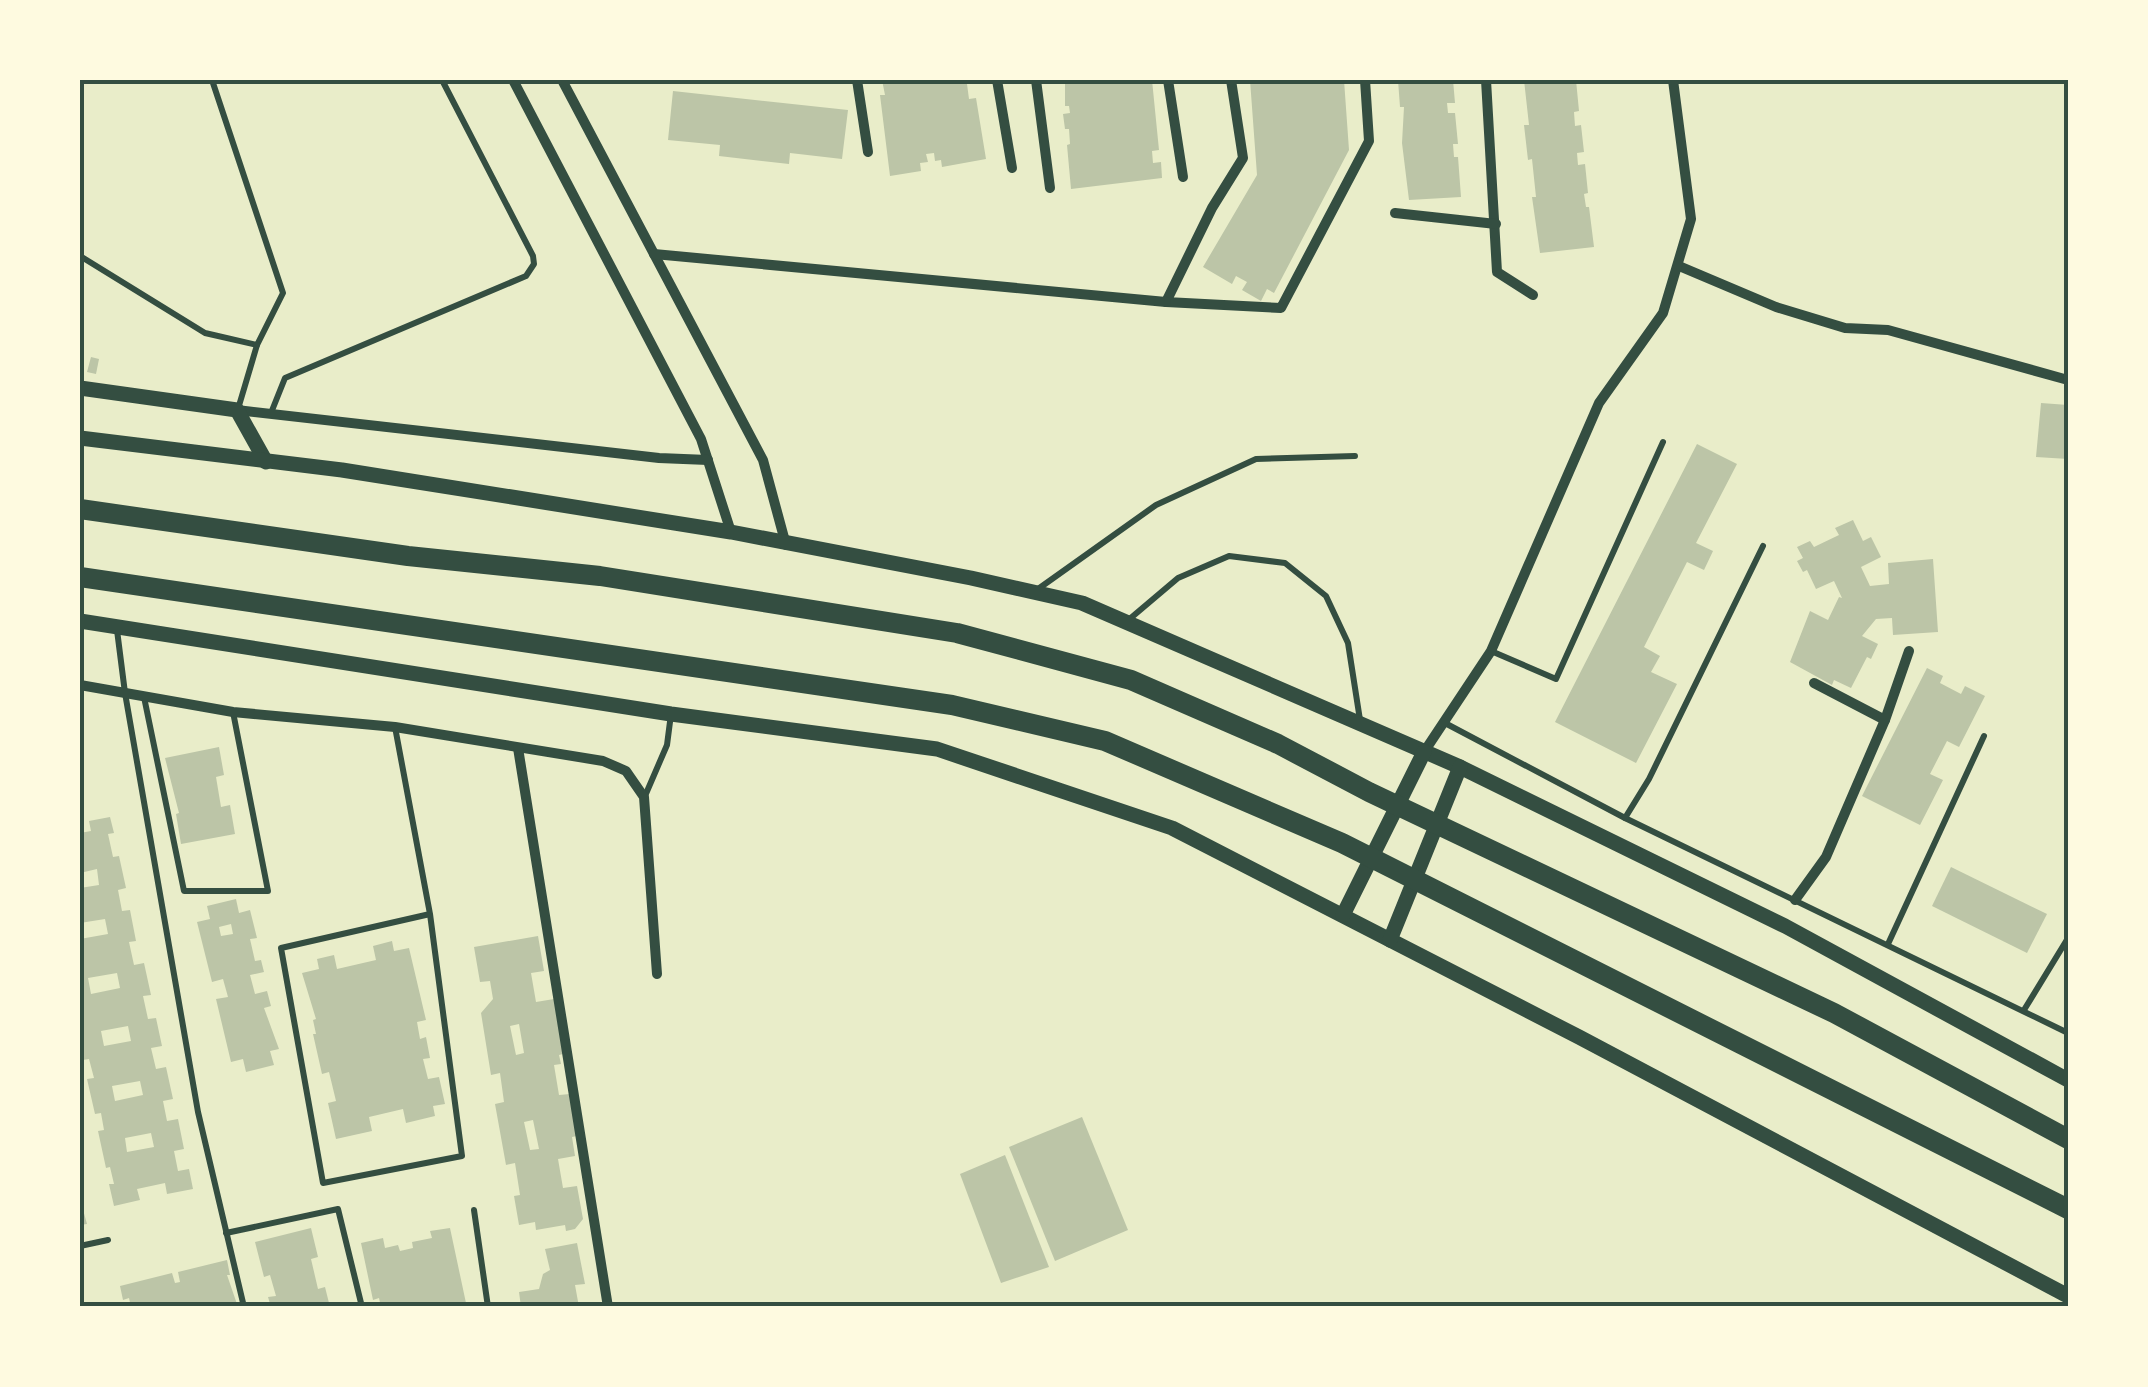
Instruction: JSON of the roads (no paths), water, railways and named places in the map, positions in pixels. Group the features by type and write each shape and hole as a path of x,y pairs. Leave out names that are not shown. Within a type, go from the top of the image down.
{"highway":[{"path":"80,509 408,556 600,576 957,632 1131,680 1278,744 1369,792 1834,1013 2068,1140"},
{"path":"80,576 952,705 1106,741 1342,842 2068,1209"}],"street":[{"path":"512,80 701,439 730,532"},
{"path":"562,80 762,460 786,545"},
{"path":"856,80 868,152"},
{"path":"997,80 1012,168"},
{"path":"1036,80 1050,188"},
{"path":"1168,80 1183,177"},
{"path":"1166,302 1212,208 1243,158 1232,80"},
{"path":"654,254 1166,302 1282,308 1369,141 1365,80"},
{"path":"1486,80 1497,272 1534,296"},
{"path":"1343,915 1424,752 1491,651 1599,403 1663,313 1691,219 1673,80"},
{"path":"1395,213 1496,224"},
{"path":"1679,266 1776,307 1845,328 1888,330 2068,380"},
{"path":"80,388 270,414 659,458 708,460"},
{"path":"238,410 266,462"},
{"path":"80,438 342,470 730,532 1082,604 1460,767 1785,926 2068,1080"},
{"path":"80,621 671,714 938,749 1172,828 2068,1296"},
{"path":"1795,900 1826,857 1885,720 1909,651"},
{"path":"1814,682 1885,720"},
{"path":"80,686 232,712 396,727 603,761 626,771 644,797 657,974"},
{"path":"518,748 608,1307"},
{"path":"1390,940 1460,767"}],"lane":[{"path":"212,80 283,292 257,345 238,410"},
{"path":"270,414 284,378 526,276 531,270 534,256 442,80"},
{"path":"80,256 204,333 257,345"},
{"path":"1491,651 1556,679 1662,442"},
{"path":"1033,592 1156,504 1256,460 1354,456"},
{"path":"1625,818 1649,779 1763,546"},
{"path":"1125,622 1178,578 1228,556 1285,564 1326,596 1348,643 1360,726"},
{"path":"2067,588 2068,621"},
{"path":"117,627 124,694 198,1112 244,1307"},
{"path":"144,697 184,891 268,890 232,712"},
{"path":"644,797 667,744 671,714"},
{"path":"1443,722 1625,818 2068,1033"},
{"path":"396,727 430,914 462,1156 324,1183 281,948 430,914"},
{"path":"1888,944 1984,736"},
{"path":"2024,1010 2068,938"},
{"path":"226,1233 338,1209 362,1307"},
{"path":"474,1210 488,1307"},
{"path":"80,1246 108,1240"}]}
